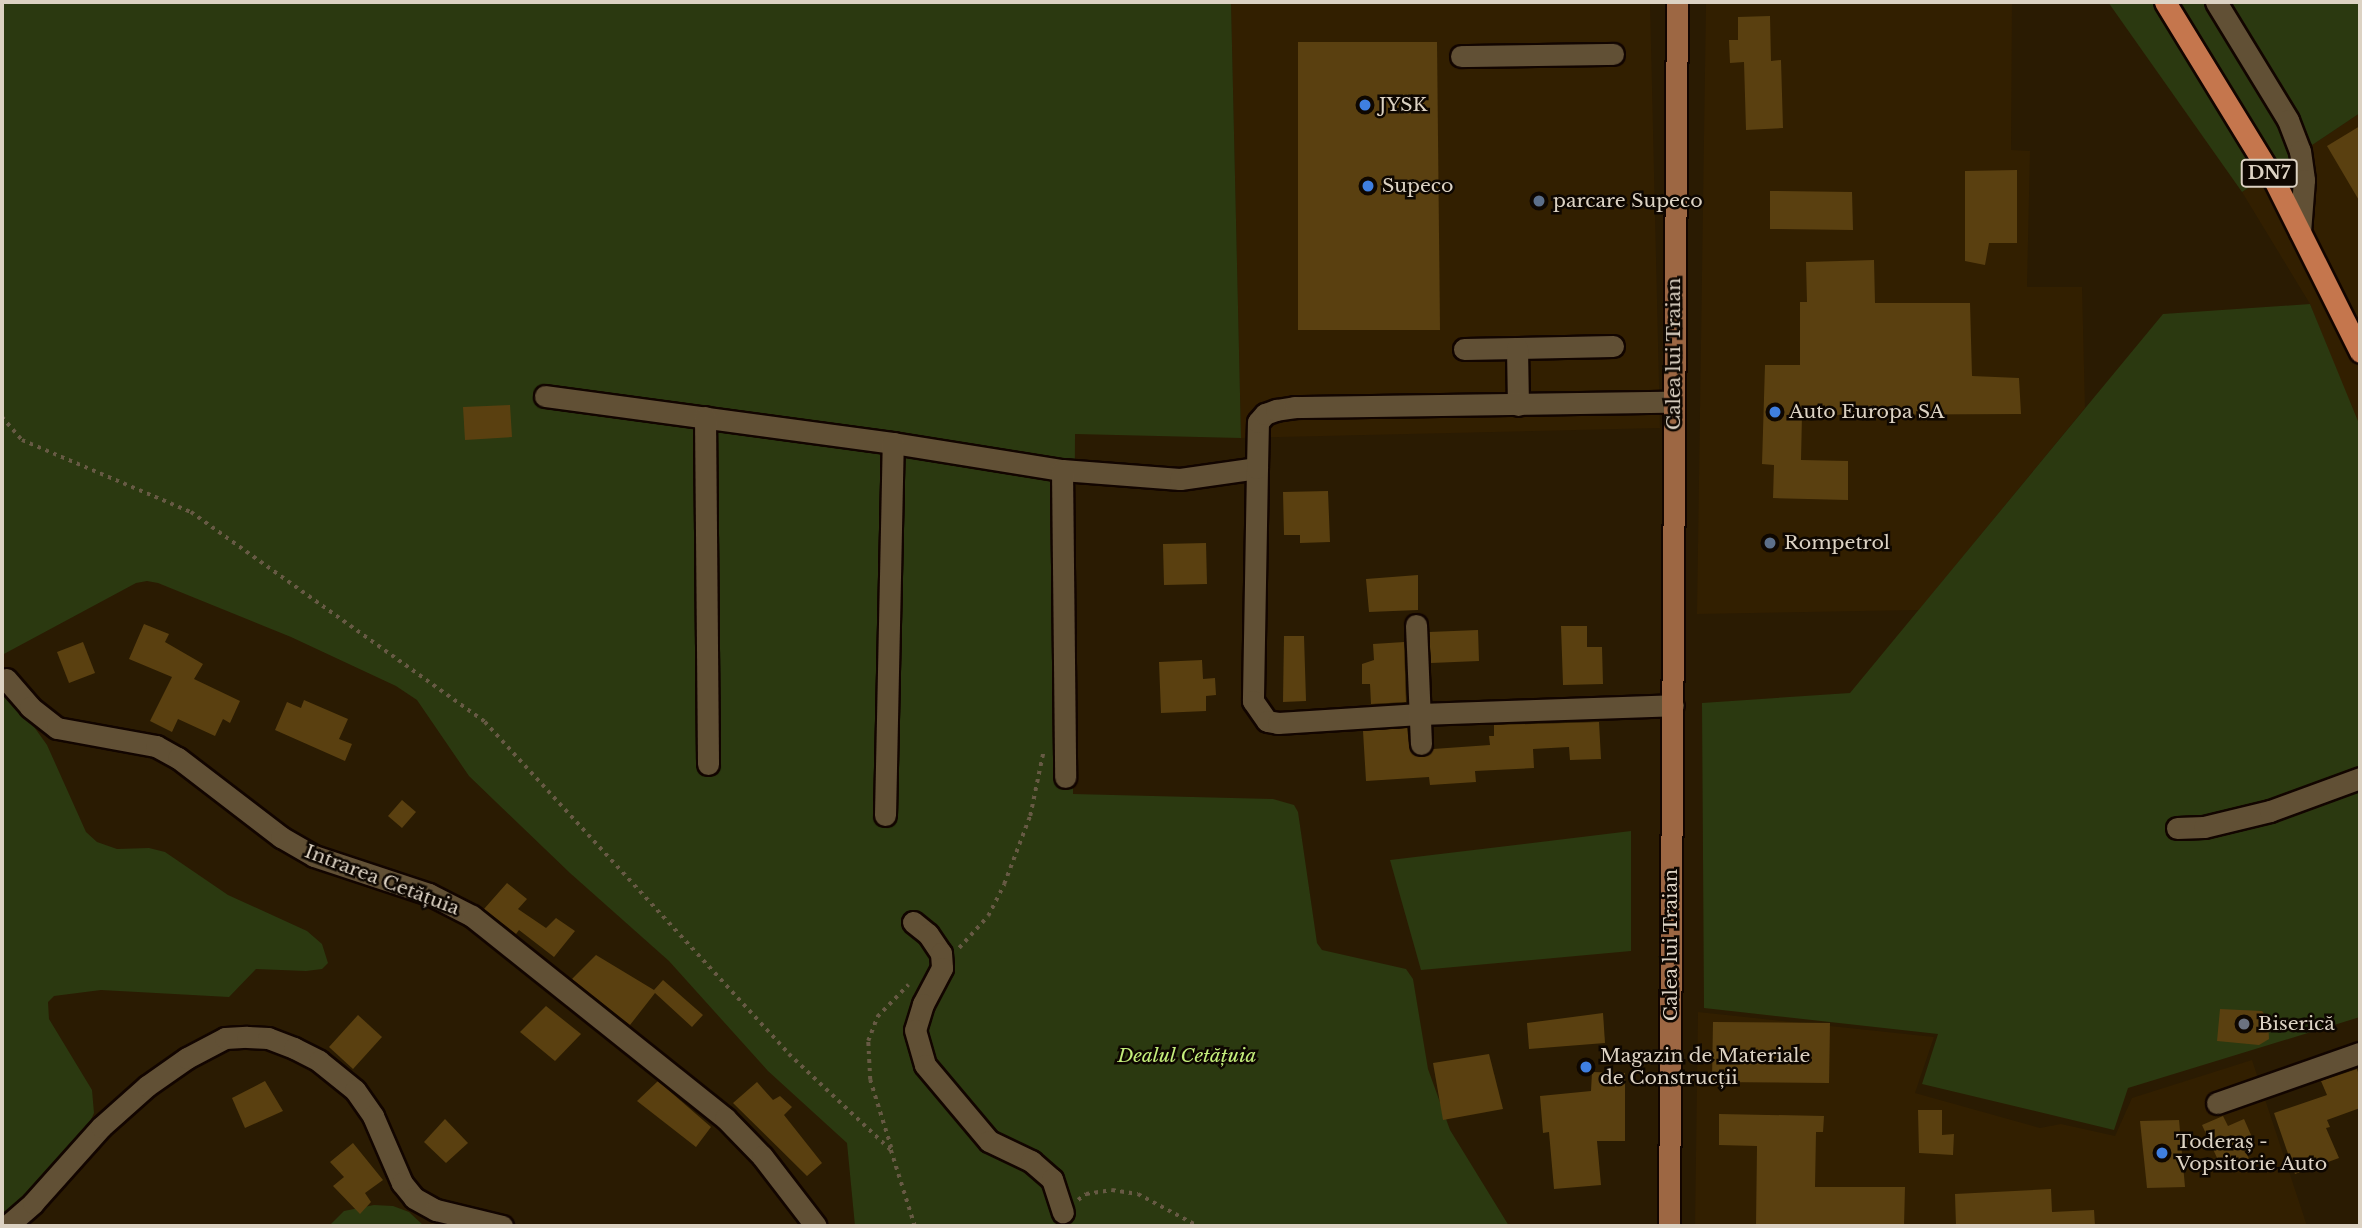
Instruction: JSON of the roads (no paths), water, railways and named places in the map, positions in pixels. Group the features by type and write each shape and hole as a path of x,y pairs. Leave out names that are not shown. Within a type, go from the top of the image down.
{"highway":[{"name":"DN7","path":"2165,2 2255,148 2301,232 2360,352"}],"main road":[{"name":"Calea lui Traian","path":"1670,1226 1677,2"}],"street":[{"path":"2216,2 2288,120 2300,151 2304,180 2301,232"},
{"path":"1461,56 1613,54"},
{"path":"1465,349 1613,346"},
{"path":"1517,348 1518,405"},
{"path":"545,396 893,443 1062,470 1180,479 1257,468"},
{"path":"1673,402 1296,407 1265,414 1258,422 1253,701 1267,721 1278,723 1420,714 1673,705"},
{"path":"705,417 708,764"},
{"path":"885,815 893,443"},
{"path":"1062,470 1065,777"},
{"path":"1416,625 1421,744"},
{"name":"Intrarea Cetățuia","path":"6,679 30,707 57,728 156,746 178,758 281,837 314,856 429,894 472,916 725,1118 762,1156 816,1226"},
{"path":"2176,828 2204,827 2270,811 2360,778"},
{"path":"913,922 928,934 941,953 942,968 923,1004 915,1030 925,1065 989,1140 1031,1161 1052,1179 1063,1212"},
{"path":"6,1226 33,1203 101,1127 147,1086 187,1058 225,1038 247,1037 268,1038 294,1048 318,1061 355,1090 373,1116 402,1182 414,1198 436,1210 502,1226"},
{"path":"2217,1104 2360,1053"}],"place":[{"name":"JYSK","path":"1365,105"},
{"name":"Supeco","path":"1368,186"},
{"name":"parcare Supeco","path":"1539,201"},
{"name":"Auto Europa SA","path":"1775,412"},
{"name":"Rompetrol","path":"1770,543"},
{"name":"Biserică","path":"2244,1024"},
{"name":"Magazin de Materiale de Construcții","path":"1586,1067"},
{"name":"Toderaș - Vopsitorie Auto","path":"2162,1153"}],"park label":[{"name":"Dealul Cetățuia","path":"1187,1056"}]}
